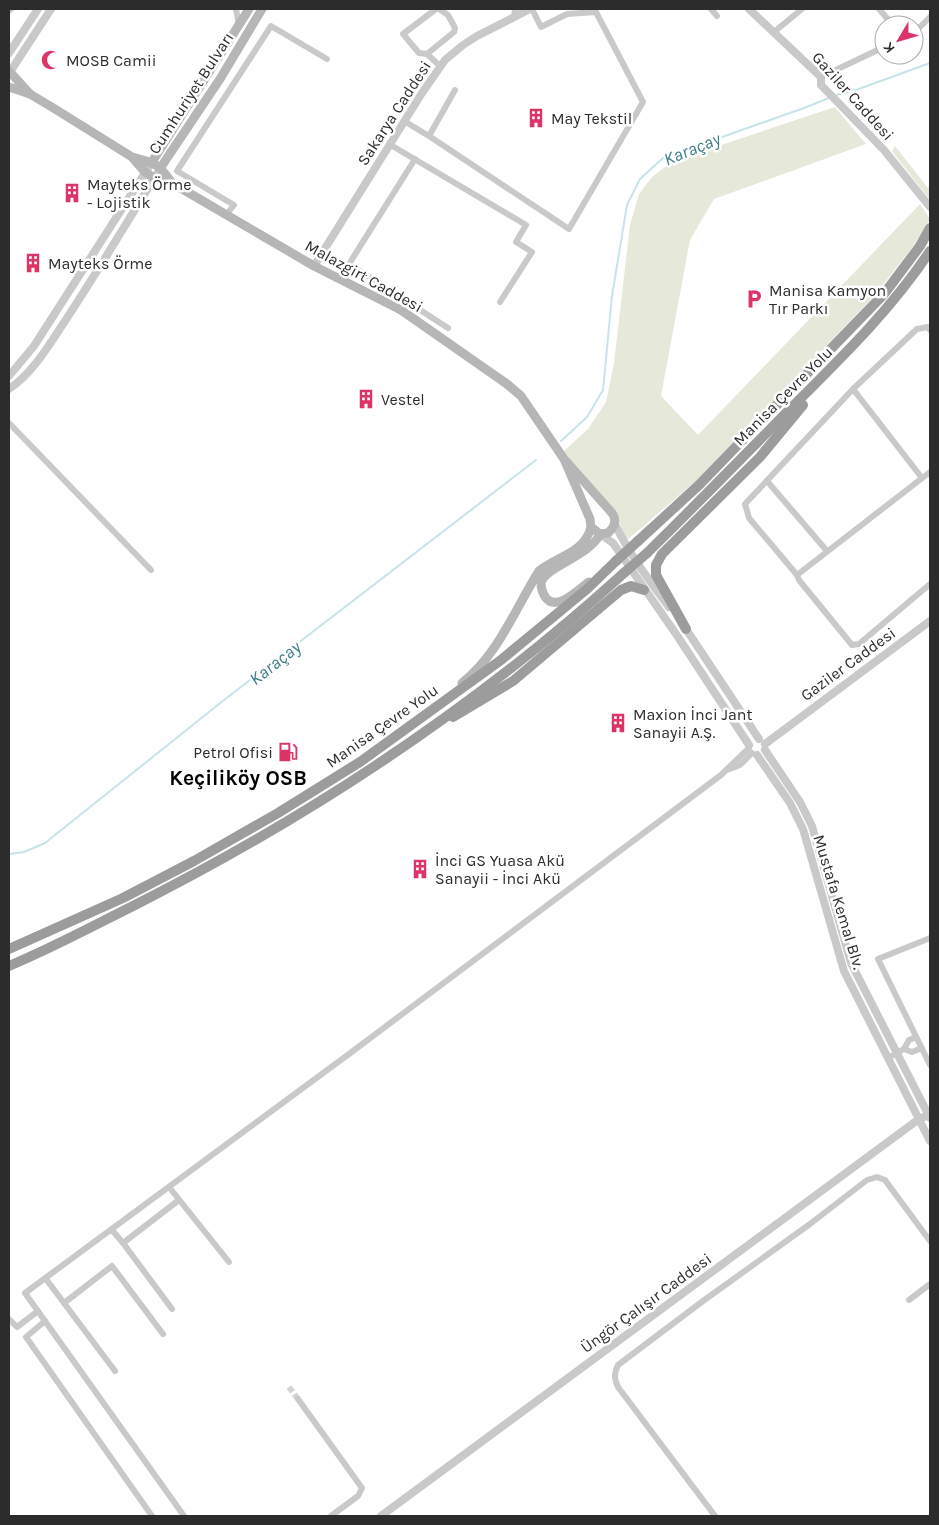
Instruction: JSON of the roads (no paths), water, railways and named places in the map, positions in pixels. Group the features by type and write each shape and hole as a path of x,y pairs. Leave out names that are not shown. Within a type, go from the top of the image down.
{"highway":[{"name":"Manisa Çevre Yolu","path":"9,949 123,898 194,861 278,813 360,762 501,660 587,589 706,478 884,294 920,246 930,228"},
{"name":"Manisa Çevre Yolu","path":"9,966 39,953 200,871 309,807 424,732 526,656 625,572 712,490 841,358 892,302 930,251"},
{"path":"686,628 656,575 656,565 662,554 760,457 841,358"},
{"path":"424,732 456,716 513,681 621,590 631,586 644,590"},
{"path":"9,944 32,938"},
{"path":"9,972 39,953"}],"main road":[{"name":"Cumhuriyet Bulvarı","path":"152,162 249,9"},
{"name":"Cumhuriyet Bulvarı","path":"161,168 220,79 262,9"},
{"path":"9,72 30,94"},
{"path":"9,87 30,94 132,157 145,172 154,178 172,183"},
{"path":"132,157 152,162 161,168 172,183"},
{"name":"Malazgirt Caddesi","path":"172,183 314,266 401,310 508,384 521,396 564,459"},
{"path":"564,459 614,516 615,524 611,530 600,534"},
{"path":"564,459 590,523 600,534"},
{"path":"419,718 479,667 493,649 539,571 576,550 584,543 589,534 590,523 596,510 600,508 608,510"},
{"path":"600,534 598,540 582,553 550,571 544,577 541,584 542,591 550,602 557,603 606,570"}],"street":[{"path":"9,54 38,9"},
{"path":"9,72 51,9"},
{"path":"236,9 240,25"},
{"path":"427,54 454,32 455,28 448,15 438,9 404,34 419,53 427,54 441,67"},
{"path":"404,121 569,229 643,102 596,12 567,14 541,26 531,9"},
{"name":"Sakarya Caddesi","path":"314,266 389,144 441,67 463,44 515,13 531,9"},
{"path":"711,9 717,16"},
{"name":"Gaziler Caddesi","path":"749,9 821,81 844,110 884,150 930,208"},
{"path":"774,32 802,9"},
{"path":"226,215 234,205 177,171 271,26 327,59"},
{"path":"821,81 874,52"},
{"path":"429,136 455,90"},
{"path":"389,144 526,225 516,242 532,252 500,302"},
{"path":"415,159 349,264 448,328"},
{"name":"Cumhuriyet Bulvarı","path":"9,376 34,346 152,162"},
{"name":"Cumhuriyet Bulvarı","path":"9,389 23,378 42,355 98,272 161,168"},
{"path":"87,264 98,272"},
{"path":"930,330 928,328 917,329 853,389 745,504 749,518 852,645 859,644 930,584"},
{"path":"853,389 922,478"},
{"path":"9,423 152,570"},
{"path":"797,575 930,472"},
{"path":"768,481 827,551"},
{"name":"Mustafa Kemal Blv.","path":"615,524 623,541 643,572 686,628 800,802 812,826 851,963 901,1051 929,1116"},
{"name":"Mustafa Kemal Blv.","path":"600,534 613,543 678,637 752,750 790,803 803,829 844,971 930,1141"},
{"name":"Gaziler Caddesi","path":"763,743 930,621"},
{"path":"184,1516 26,1293 357,1048 726,770 735,760 752,750 754,739 763,743 762,754 752,750"},
{"path":"930,938 878,959 930,1065"},
{"path":"888,1058 901,1051 909,1040 916,1037"},
{"path":"901,1051 912,1052 922,1048"},
{"name":"Üngör Çalışır Caddesi","path":"381,1516 919,1119 929,1116"},
{"path":"715,1516 618,1387 614,1379 618,1366 867,1180 877,1177 885,1180 930,1241"},
{"path":"169,1187 229,1262"},
{"path":"123,1243 179,1200"},
{"path":"112,1230 172,1309"},
{"path":"64,1303 112,1266 163,1334"},
{"path":"46,1278 115,1371"},
{"path":"909,1300 930,1284"},
{"path":"17,1328 38,1311"},
{"path":"9,1319 26,1337 152,1516"},
{"path":"26,1337 45,1321"},
{"path":"298,1399 362,1488 358,1496 331,1516"}],"waterway":[{"name":"Karaçay","path":"836,95 856,90 930,63"},
{"name":"Karaçay","path":"561,441 587,417 603,390 612,296 627,205 640,179 663,158 829,98"},
{"name":"Karaçay","path":"9,854 24,852 45,843 224,700 536,460"}],"tunnel":[{"path":"289,1387 298,1399"}],"place":[{"name":"MOSB Camii","path":"51,60"},
{"name":"May Tekstil","path":"536,118"},
{"name":"Mayteks Örme - Lojistik","path":"72,193"},
{"name":"Mayteks Örme","path":"33,263"},
{"name":"Manisa Kamyon Tır Parkı","path":"754,299"},
{"name":"Vestel","path":"366,399"},
{"name":"Maxion İnci Jant Sanayii A.Ş.","path":"618,723"},
{"name":"Petrol Ofisi","path":"288,752"},
{"name":"İnci GS Yuasa Akü Sanayii - İnci Akü","path":"420,869"}],"district":[{"name":"Keçiliköy OSB","path":"238,778"}]}
